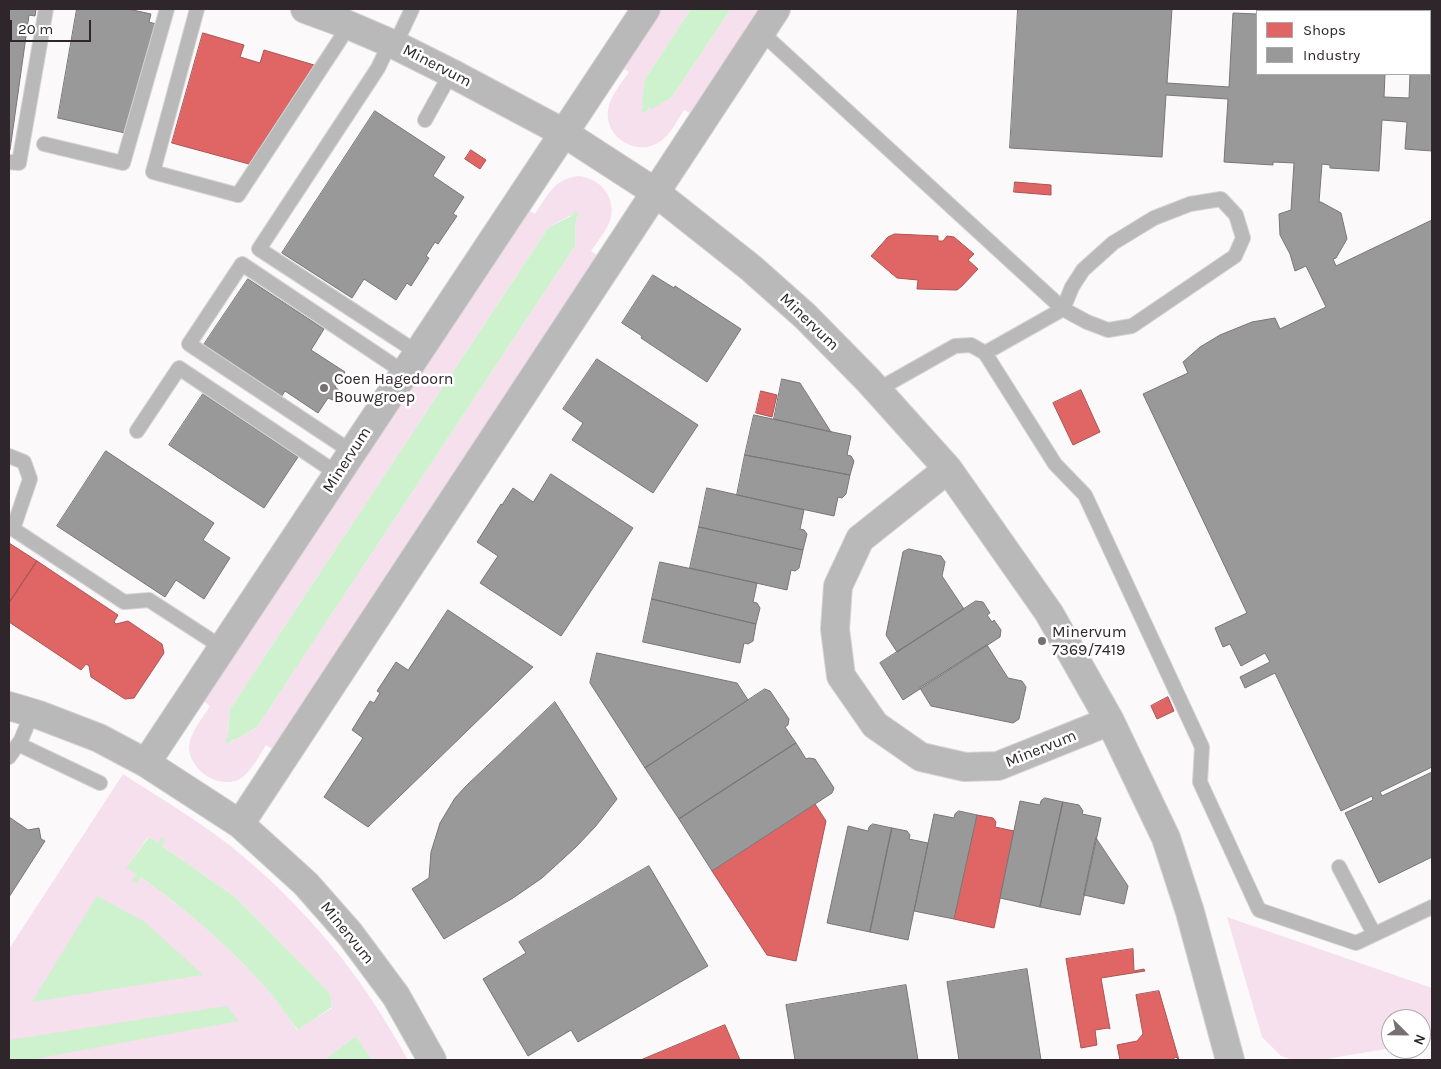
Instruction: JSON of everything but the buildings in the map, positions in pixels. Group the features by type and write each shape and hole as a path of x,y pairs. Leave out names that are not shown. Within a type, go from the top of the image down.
{"street":[{"name":"Minervum","path":"305,9 392,44 451,73 564,133 654,192 758,274 805,316 877,390 948,469 1049,613 1110,721 1166,838 1190,912 1230,1060"},
{"name":"Minervum","path":"146,763 646,9"},
{"path":"240,824 776,9"},
{"name":"Minervum","path":"948,469 860,539 838,586 835,630 841,676 875,725 921,757 965,767 998,766 1110,721"},
{"name":"Minervum","path":"21,710 99,738 146,763 240,824 306,884 350,934 396,996 432,1060"}],"lane":[{"path":"9,162 19,163 46,9"},
{"path":"44,144 123,162 167,9"},
{"path":"198,9 153,172 238,195 341,38 346,24"},
{"path":"412,9 378,68 259,250 412,363"},
{"path":"761,32 1063,309 1087,322 1108,330 1132,326 1235,256 1243,238 1236,215 1221,199 1190,204 1154,218 1113,243 1084,270 1072,286 1063,309 985,353"},
{"path":"425,120 451,73"},
{"path":"345,463 189,344 242,264 412,363"},
{"path":"877,390 955,346 970,345 985,353 1055,464 1085,495 1202,747 1200,782 1259,910 1356,943 1432,907"},
{"path":"137,431 179,368 345,463"},
{"path":"9,456 24,462 30,479 13,529 124,602 149,600 222,648"},
{"path":"9,757 18,744 21,710"},
{"path":"18,744 100,783"},
{"path":"1339,867 1374,934"}],"shaded area":[{"path":"660,9 691,9 645,79 649,108 672,97 731,9 762,9 692,114 684,110 665,138 652,146 633,146 617,137 611,129 608,120 608,110 613,95 629,72 621,67"},
{"path":"691,9 731,9 672,97 652,109 649,108 645,113 641,111 644,106 642,103 645,79"},
{"path":"578,176 594,181 600,185 609,197 612,213 610,221 591,251 599,256 274,750 266,745 251,768 240,779 232,782 223,782 207,776 194,763 189,747 194,731 210,706 203,701 527,209 535,214 552,189 570,178","holes":["579,215 576,220 575,246 257,727 237,739 233,739 230,744 226,741 230,709 548,228 569,216"]},
{"path":"575,212 579,214 576,220 575,246 257,727 237,739 233,739 229,744 225,741 228,736 230,709 548,228"},
{"path":"123,774 220,838 252,864 290,900 344,961 382,1016 408,1060 372,1060 356,1036 324,1060 9,1060 9,949","holes":["148,837 158,843 162,838 162,846 234,896 330,993 332,1008 297,1030 270,993 208,931 176,903 141,877 136,884 133,882 137,874 127,867"]},
{"path":"149,837 158,843 162,837 165,840 162,846 234,896 330,993 332,1007 298,1030 274,997 209,931 141,877 136,884 132,881 137,874 126,868"},
{"path":"97,896 145,922 203,975 32,1002"},
{"path":"1227,917 1432,988 1432,1041 1431,1009 1381,1009 1381,1050 1320,1060 1293,1060 1281,1056 1262,1037"},
{"path":"226,1006 239,1021 29,1060 9,1060 9,1040"},
{"path":"356,1036 372,1060 324,1060"}],"place":[{"name":"Coen Hagedoorn Bouwgroep","path":"324,388"},
{"name":"Minervum 7369/7419","path":"1042,641"}]}
